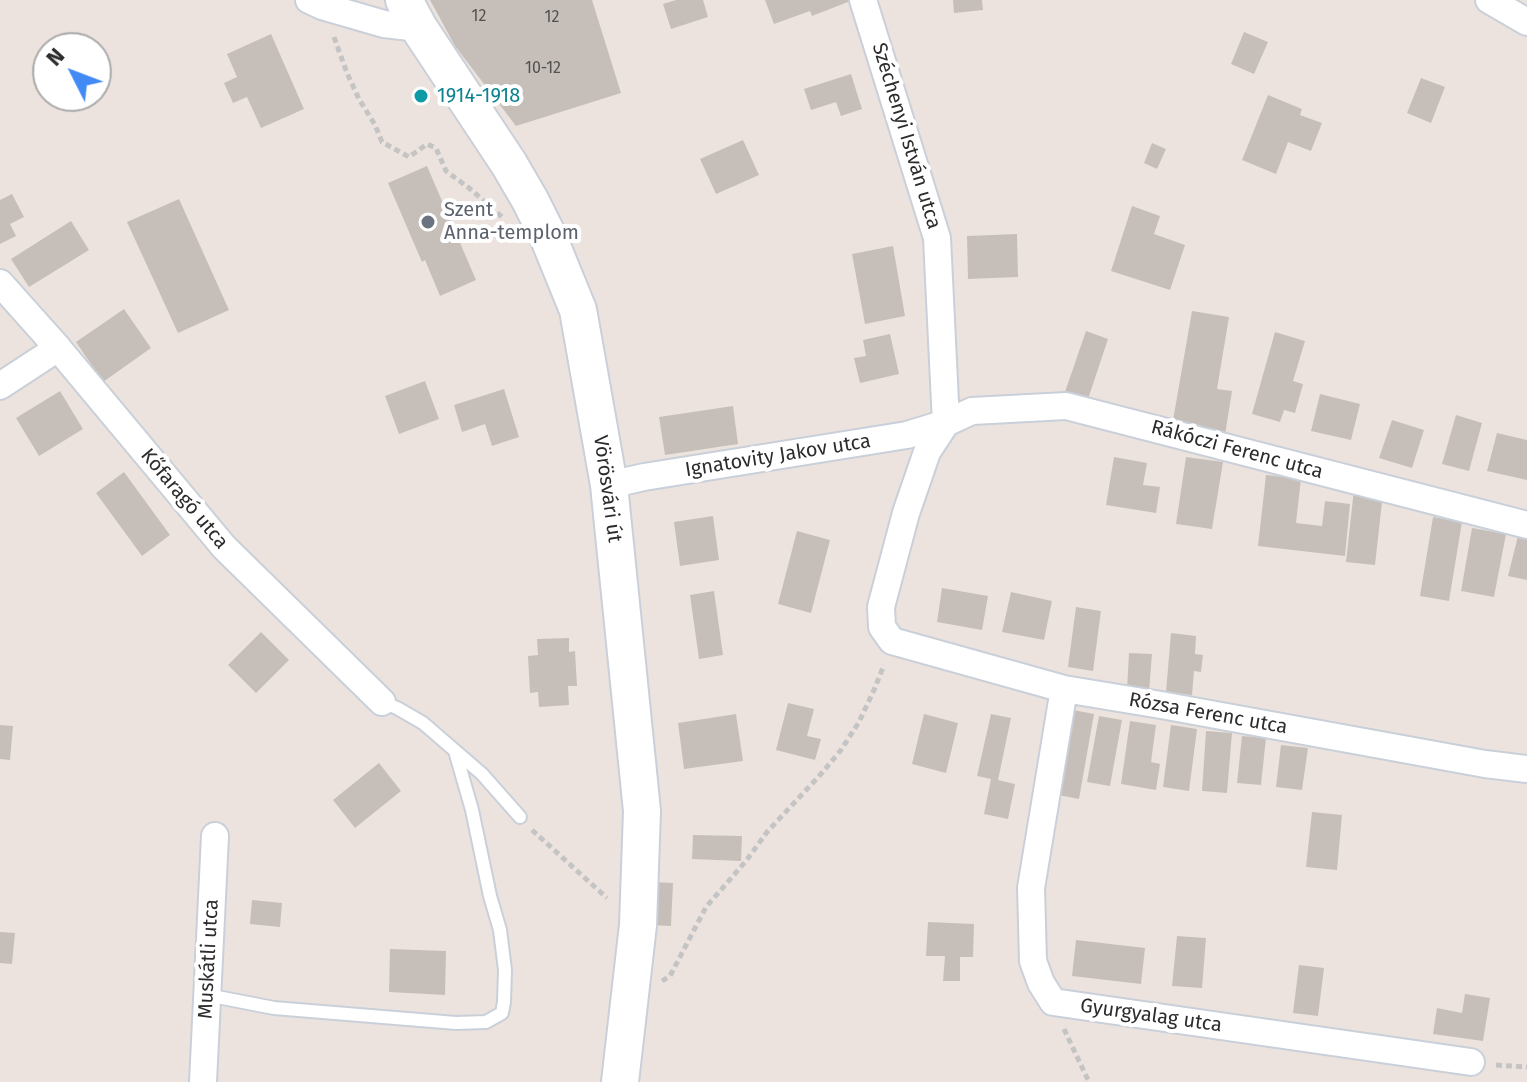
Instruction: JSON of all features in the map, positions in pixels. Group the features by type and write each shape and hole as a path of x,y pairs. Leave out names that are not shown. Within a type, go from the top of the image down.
{"main road":[{"name":"Vörösvári út","path":"412,14 530,200 578,310 609,485 642,811 638,925 620,1082"}],"street":[{"name":"Széchenyi István utca","path":"863,0 937,238 946,423"},
{"path":"1489,0 1527,22"},
{"path":"316,3 384,24 412,14"},
{"name":"Kőfaragó utca","path":"0,283 224,547 382,702"},
{"path":"0,386 58,348"},
{"name":"Rákóczi Ferenc utca","path":"946,423 972,411 1066,406 1527,525"},
{"name":"Ignatovity Jakov utca","path":"609,485 907,435 946,423"},
{"path":"892,641 882,627 881,607 906,513 927,452 946,423"},
{"name":"Rózsa Ferenc utca","path":"892,641 1064,689 1527,769"},
{"name":"Gyurgyalag utca","path":"1064,689 1031,888 1033,961 1041,983 1053,1002 1471,1062"},
{"name":"Muskátli utca","path":"203,1082 215,836"}],"lane":[{"path":"382,702 423,723 482,774 520,817"},
{"path":"207,995 274,1008 456,1023 486,1022 502,1013 505,970 500,930 455,751"}],"path":[{"path":"316,3 382,142 409,157 427,144 436,148 446,171 501,217 533,232 547,234"},
{"path":"628,1013 670,976 706,907 767,832 841,750 874,690 892,641"},
{"path":"520,817 579,875 638,925"},
{"path":"1053,1002 1089,1082"}],"building":[{"path":"430,0 592,0 621,93 516,126 455,46"},
{"path":"676,0 703,0 708,17 671,29 663,4"},
{"path":"765,0 853,0 812,16 810,11 774,24"},
{"path":"953,0 982,0 983,10 954,13"},
{"path":"1244,32 1268,42 1254,74 1231,64"},
{"path":"271,34 304,109 261,128 247,97 233,103 224,83 237,77 227,54"},
{"path":"851,74 862,109 841,116 836,102 811,110 804,89"},
{"path":"1421,78 1445,87 1431,123 1407,113"},
{"path":"1268,95 1302,109 1300,115 1322,123 1311,151 1288,142 1276,174 1242,160"},
{"path":"743,140 759,175 716,194 700,159"},
{"path":"1152,143 1166,149 1157,169 1144,163"},
{"name":"Szent Anna-templom","path":"427,166 476,280 440,296 388,183"},
{"path":"12,194 24,217 10,224 16,236 0,244 0,200"},
{"path":"179,199 229,310 178,333 127,222"},
{"path":"1132,206 1160,216 1154,234 1185,245 1170,290 1111,271"},
{"path":"71,221 89,250 29,287 11,259"},
{"path":"1017,234 1018,277 968,279 967,236"},
{"path":"893,246 905,316 865,324 852,254"},
{"path":"124,309 151,348 103,382 76,342"},
{"path":"1192,311 1229,317 1217,389 1232,391 1225,435 1172,426"},
{"path":"1086,331 1108,339 1088,399 1065,392"},
{"path":"1275,332 1305,341 1293,381 1303,384 1295,413 1284,410 1280,422 1252,414"},
{"path":"890,334 899,374 860,383 854,358 866,356 863,340"},
{"path":"425,381 439,419 399,434 385,396"},
{"path":"504,389 519,437 492,446 485,424 462,432 454,405"},
{"path":"60,391 83,429 39,456 16,418"},
{"path":"1320,394 1360,404 1351,440 1311,431"},
{"path":"733,406 738,444 665,455 659,417"},
{"path":"1456,415 1482,423 1469,471 1442,464"},
{"path":"1392,420 1424,430 1412,468 1379,458"},
{"path":"1497,433 1527,440 1527,480 1487,471"},
{"path":"1114,457 1147,463 1143,485 1160,487 1156,513 1106,505"},
{"path":"1186,457 1223,462 1212,529 1176,524"},
{"path":"124,472 170,535 142,556 96,493"},
{"path":"1266,475 1301,479 1296,523 1322,526 1325,501 1350,504 1345,556 1258,546"},
{"path":"1354,489 1383,493 1375,565 1346,562"},
{"path":"713,516 719,560 680,566 674,522"},
{"path":"1433,517 1462,522 1449,601 1420,596"},
{"path":"1472,528 1506,534 1494,597 1461,591"},
{"path":"797,531 830,540 811,613 778,604"},
{"path":"1518,536 1527,538 1527,580 1508,576"},
{"path":"942,588 988,596 982,630 937,622"},
{"path":"714,591 723,655 699,659 690,595"},
{"path":"1011,592 1052,601 1044,640 1002,632"},
{"path":"1076,607 1101,611 1093,671 1068,667"},
{"path":"261,632 289,660 256,693 228,665"},
{"path":"1171,633 1196,636 1195,654 1203,655 1201,672 1194,671 1192,695 1166,692"},
{"path":"569,638 569,652 575,651 577,686 568,686 569,705 539,707 538,692 530,693 528,656 538,655 537,639"},
{"path":"1129,653 1152,654 1149,692 1127,690"},
{"path":"788,703 814,709 807,736 821,739 815,760 776,750"},
{"path":"1068,709 1094,714 1079,799 1053,794"},
{"path":"736,714 743,761 684,769 678,723"},
{"path":"924,714 958,723 946,773 912,764"},
{"path":"991,714 1011,718 998,780 1015,784 1008,819 984,814 991,779 977,776"},
{"path":"1099,716 1122,720 1110,786 1087,782"},
{"path":"1130,721 1156,725 1151,762 1160,764 1156,790 1121,784"},
{"path":"0,725 13,726 10,760 0,759"},
{"path":"1171,725 1197,729 1189,791 1163,787"},
{"path":"1206,731 1232,733 1227,793 1202,791"},
{"path":"1242,736 1266,738 1261,785 1237,783"},
{"path":"1281,745 1308,748 1302,790 1276,787"},
{"path":"379,763 401,791 355,828 333,800"},
{"path":"1312,812 1342,815 1337,870 1306,867"},
{"path":"693,835 742,836 741,861 692,859"},
{"path":"653,882 673,883 671,926 650,925"},
{"path":"252,900 282,903 280,927 250,924"},
{"path":"928,922 974,924 973,957 960,957 960,981 943,981 945,956 926,956"},
{"path":"0,932 15,933 12,964 0,963"},
{"path":"1177,936 1206,938 1202,988 1172,986"},
{"path":"1076,940 1145,948 1141,984 1072,976"},
{"path":"390,949 446,951 445,995 389,992"},
{"path":"1299,965 1324,968 1318,1016 1293,1013"},
{"path":"1465,994 1490,998 1483,1041 1433,1034 1437,1008 1462,1013"}],"place":[{"name":"1914-1918","path":"421,96"},
{"name":"Szent Anna-templom","path":"428,222"}]}
